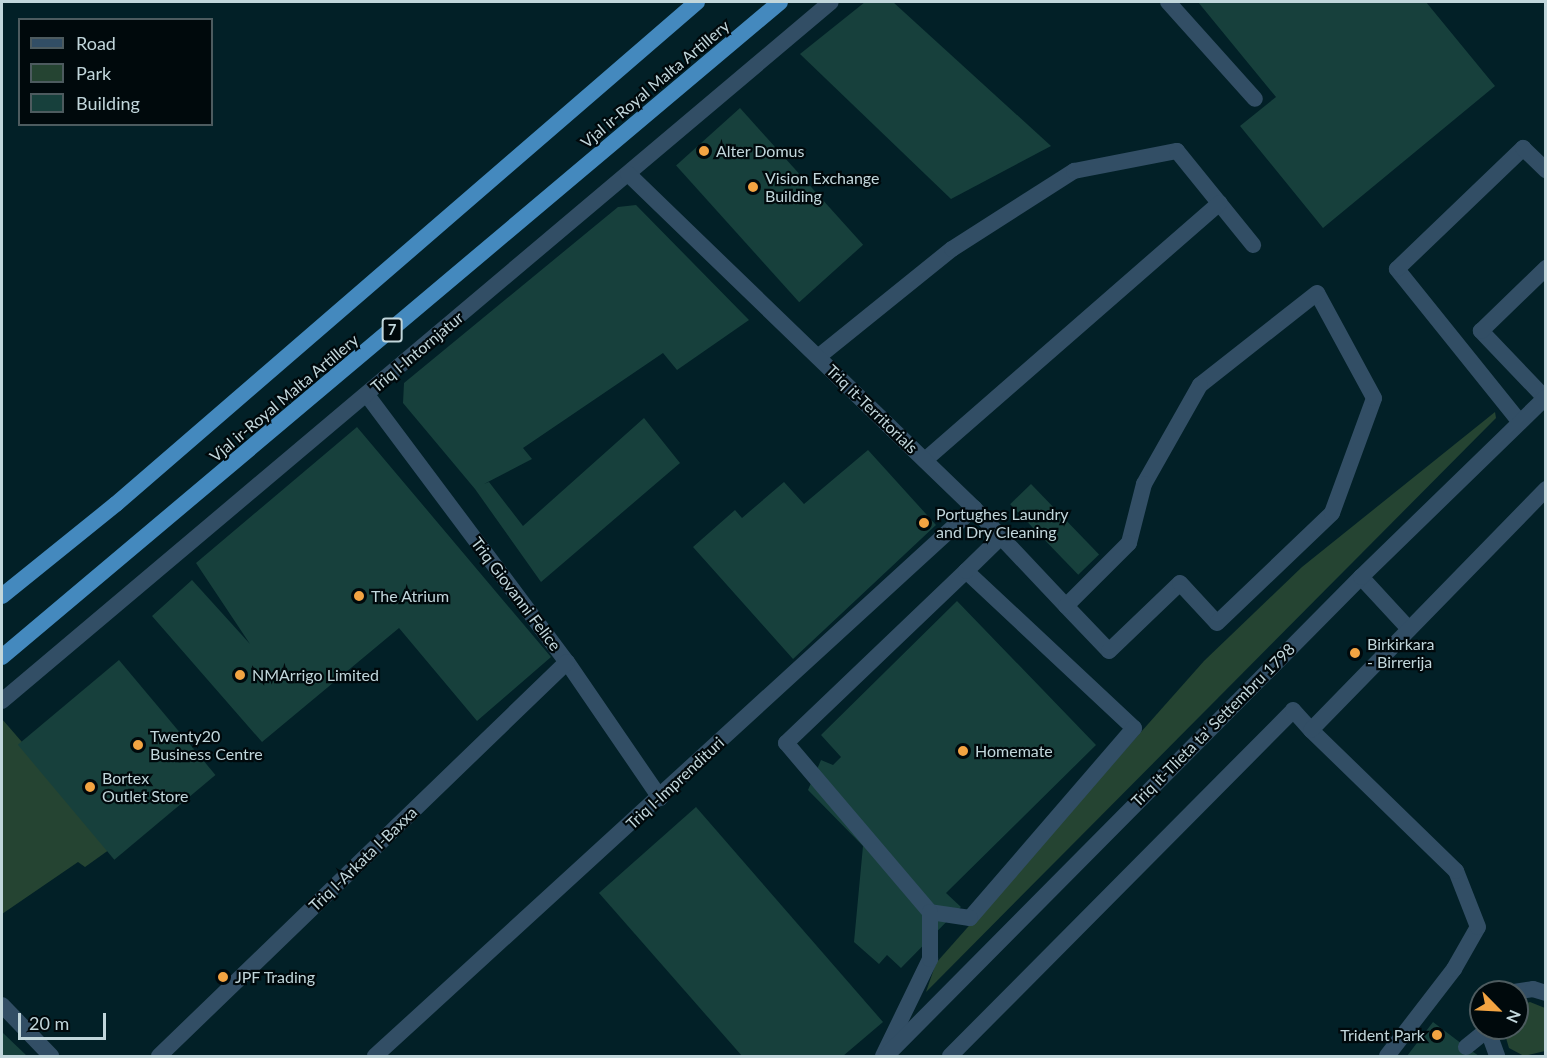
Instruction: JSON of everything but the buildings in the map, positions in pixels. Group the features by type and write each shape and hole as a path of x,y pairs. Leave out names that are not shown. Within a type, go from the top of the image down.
{"highway":[{"name":"Vjal ir-Royal Malta Artillery","path":"2,596 116,504 697,2"},
{"name":"Vjal ir-Royal Malta Artillery","path":"2,657 780,2"}],"street":[{"name":"Triq l-Intornjatur","path":"2,701 831,2"},
{"path":"1168,2 1255,99"},
{"path":"1519,421 1397,269 1523,148 1545,170"},
{"path":"818,357 952,249 1074,171 1177,151 1253,246"},
{"name":"Triq it-Territorials","path":"628,174 974,508 1066,606 1109,651 1180,583 1217,623 1332,513 1374,398 1317,293 1200,386 1144,484 1129,543 1066,606"},
{"path":"925,460 1220,203"},
{"path":"1545,268 1481,331 1545,398"},
{"name":"Triq Giovanni Felice","path":"367,395 567,662 660,798"},
{"name":"Triq it-Tlieta ta' Settembru 1798","path":"884,1056 1361,577 1545,398"},
{"path":"1311,730 1545,489"},
{"name":"Triq l-Imprendituri","path":"375,1056 660,798 974,508"},
{"path":"884,1056 930,959 930,912 786,743 1001,537"},
{"path":"930,912 970,918 1134,728 966,571"},
{"path":"1361,577 1408,629"},
{"name":"Triq l-Arkata l-Baxxa","path":"159,1056 567,662"},
{"path":"950,1056 1293,710 1456,871 1478,927 1454,969 1387,1056"},
{"path":"1529,990 1545,993"},
{"path":"2,1005 51,1056"},
{"path":"1466,1047 1474,1040"},
{"path":"1491,1040 1497,1056"}],"green space":[{"path":"1495,412 1496,418 926,992 936,963 1204,661 1302,567"},
{"path":"2,719 113,847 85,867 78,862 2,914"},
{"path":"1529,1002 1545,1008 1545,1051 1524,1056 1509,1048 1507,1040 1529,1040"}],"place":[{"name":"Alter Domus","path":"704,151"},
{"name":"Vision Exchange Building","path":"753,187"},
{"name":"Portughes Laundry and Dry Cleaning","path":"924,523"},
{"name":"The Atrium","path":"359,596"},
{"name":"Birkirkara - Birrerija","path":"1355,653"},
{"name":"NMArrigo Limited","path":"240,675"},
{"name":"Twenty20 Business Centre","path":"138,745"},
{"name":"Homemate","path":"963,751"},
{"name":"Bortex Outlet Store","path":"90,787"},
{"name":"JPF Trading","path":"223,977"},
{"name":"Trident Park","path":"1437,1035"}]}
